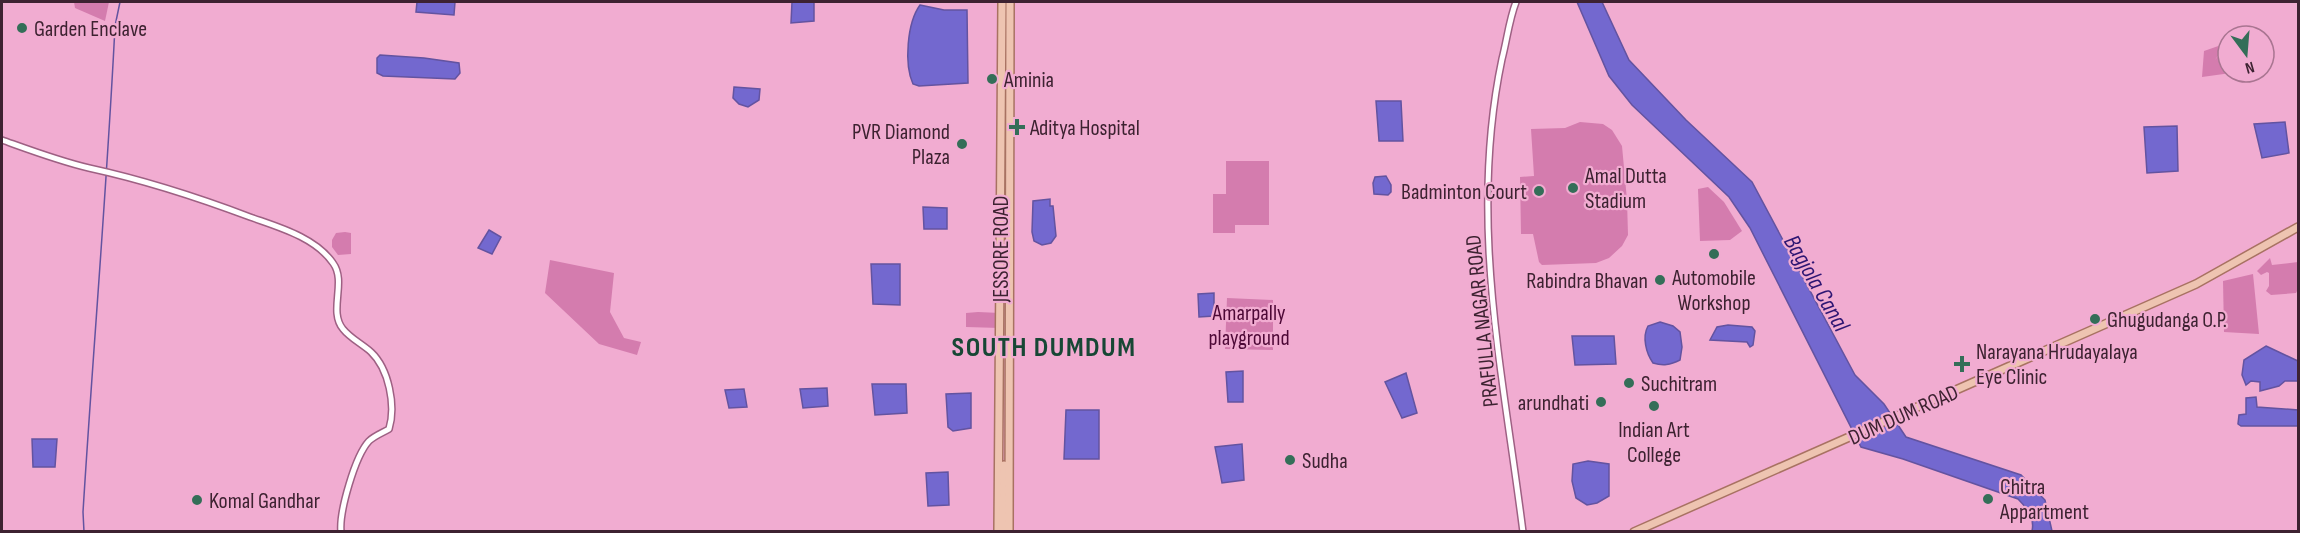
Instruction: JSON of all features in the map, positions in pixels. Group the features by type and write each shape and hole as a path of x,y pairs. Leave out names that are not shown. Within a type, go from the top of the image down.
{"main road":[{"name":"JESSORE ROAD","path":"1002,2 999,236 1005,281 1009,531"},
{"name":"JESSORE ROAD","path":"998,531 1010,2"},
{"name":"DUM DUM ROAD","path":"1634,531 2196,284 2298,227"},
{"path":"1003,531 1005,281"}],"street":[{"name":"PRAFULLA NAGAR ROAD","path":"1516,2 1491,117 1488,242 1491,303 1523,531"},
{"path":"2,140 88,168 105,170 200,198 313,244 334,264 338,276 338,322 344,331 372,354 385,373 392,420 389,429 371,439 364,447 346,494 340,524 341,531"}],"green space":[{"path":"74,2 109,2 105,21 75,8"},
{"path":"2216,47 2216,75 2202,77 2204,51"},
{"name":"Amal Dutta Stadium","path":"1580,122 1603,124 1612,130 1622,146 1628,235 1622,246 1609,258 1596,263 1542,265 1539,262 1533,234 1521,234 1520,177 1534,176 1531,129 1565,128"},
{"path":"1226,161 1269,161 1269,225 1235,225 1235,233 1213,233 1213,194 1226,194"},
{"path":"1708,187 1724,202 1742,231 1730,240 1700,241 1698,189"},
{"path":"336,233 351,233 351,254 338,255 332,247 332,240"},
{"path":"2270,258 2272,265 2298,262 2296,293 2271,295 2266,291 2269,286 2269,273 2261,275 2257,271"},
{"path":"550,260 614,273 610,312 624,338 641,342 637,355 599,344 545,293"},
{"path":"2253,274 2259,334 2224,332 2223,281"},
{"name":"Amarpally playground","path":"1227,298 1273,300 1273,350 1225,349"},
{"path":"966,313 1000,313 1000,328 966,327"}],"shaded area":[{"path":"417,2 455,2 454,15 416,12"},
{"path":"792,2 814,2 814,21 791,23"},
{"path":"1577,2 1602,2 1629,60 1686,120 1752,182 1855,375 1884,404 1906,437 2021,475 2045,500 2052,531 2032,531 2030,514 2018,499 1903,459 1861,447 1750,228 1729,197 1632,105 1609,76"},
{"path":"920,5 944,10 967,10 968,83 919,86 913,84 908,66 908,44 912,22"},
{"path":"380,55 459,63 460,73 455,79 383,76 377,73 377,58"},
{"path":"734,87 760,89 759,100 748,107 739,104 733,98"},
{"path":"1376,101 1401,101 1403,141 1379,141"},
{"path":"2285,122 2289,153 2262,158 2254,124"},
{"path":"2177,126 2178,171 2147,173 2144,127"},
{"path":"1386,176 1391,185 1391,192 1388,195 1374,194 1375,177"},
{"path":"1050,199 1050,206 1053,206 1056,236 1051,243 1042,245 1034,241 1032,232 1033,201"},
{"path":"923,207 947,208 947,229 924,229"},
{"path":"489,230 501,237 492,254 478,248"},
{"path":"871,264 900,264 900,305 873,304"},
{"path":"1214,293 1214,316 1199,317 1198,294"},
{"path":"1660,322 1673,326 1680,332 1682,347 1680,360 1670,364 1653,363 1648,355 1646,330 1648,326"},
{"path":"1728,325 1752,327 1755,331 1753,345 1750,347 1747,342 1710,340 1717,327"},
{"path":"1572,336 1614,336 1616,364 1575,365"},
{"path":"2266,346 2298,361 2298,381 2285,381 2279,386 2260,391 2260,382 2251,381 2246,385 2242,375 2244,360"},
{"path":"1243,371 1243,402 1228,402 1226,372"},
{"path":"1406,373 1417,413 1402,418 1385,382"},
{"path":"872,384 906,384 907,413 875,415"},
{"path":"827,388 828,406 803,408 800,389"},
{"path":"744,389 747,407 729,408 725,390"},
{"path":"971,393 971,428 953,431 948,427 946,394"},
{"path":"2256,397 2257,407 2298,410 2298,426 2241,426 2238,424 2239,415 2246,414 2246,398"},
{"path":"1066,410 1099,410 1099,459 1064,459"},
{"path":"32,439 57,439 55,467 33,467"},
{"path":"1242,444 1244,480 1222,483 1215,447"},
{"path":"1588,461 1609,464 1609,496 1597,503 1587,505 1576,498 1572,481 1573,464"},
{"path":"948,472 949,505 928,506 926,473"}],"waterway":[{"path":"84,532 83,512 115,26 120,2"}],"place":[{"name":"Garden Enclave","path":"22,28"},
{"name":"Aminia","path":"992,79"},
{"name":"Aditya Hospital","path":"1017,127"},
{"name":"PVR Diamond Plaza","path":"962,144"},
{"name":"Amal Dutta Stadium","path":"1573,188"},
{"name":"Badminton Court","path":"1539,191"},
{"name":"Automobile Workshop","path":"1714,254"},
{"name":"Rabindra Bhavan","path":"1660,280"},
{"name":"Ghugudanga O.P.","path":"2095,319"},
{"name":"Narayana Hrudayalaya Eye Clinic","path":"1962,364"},
{"name":"Suchitram","path":"1629,383"},
{"name":"arundhati","path":"1601,402"},
{"name":"Indian Art College","path":"1654,406"},
{"name":"Sudha","path":"1290,460"},
{"name":"Chitra Appartment","path":"1988,499"},
{"name":"Komal Gandhar","path":"197,500"}],"district":[{"name":"SOUTH DUMDUM","path":"1044,346"}],"water label":[{"name":"Bagjola Canal","path":"1817,283"}]}
